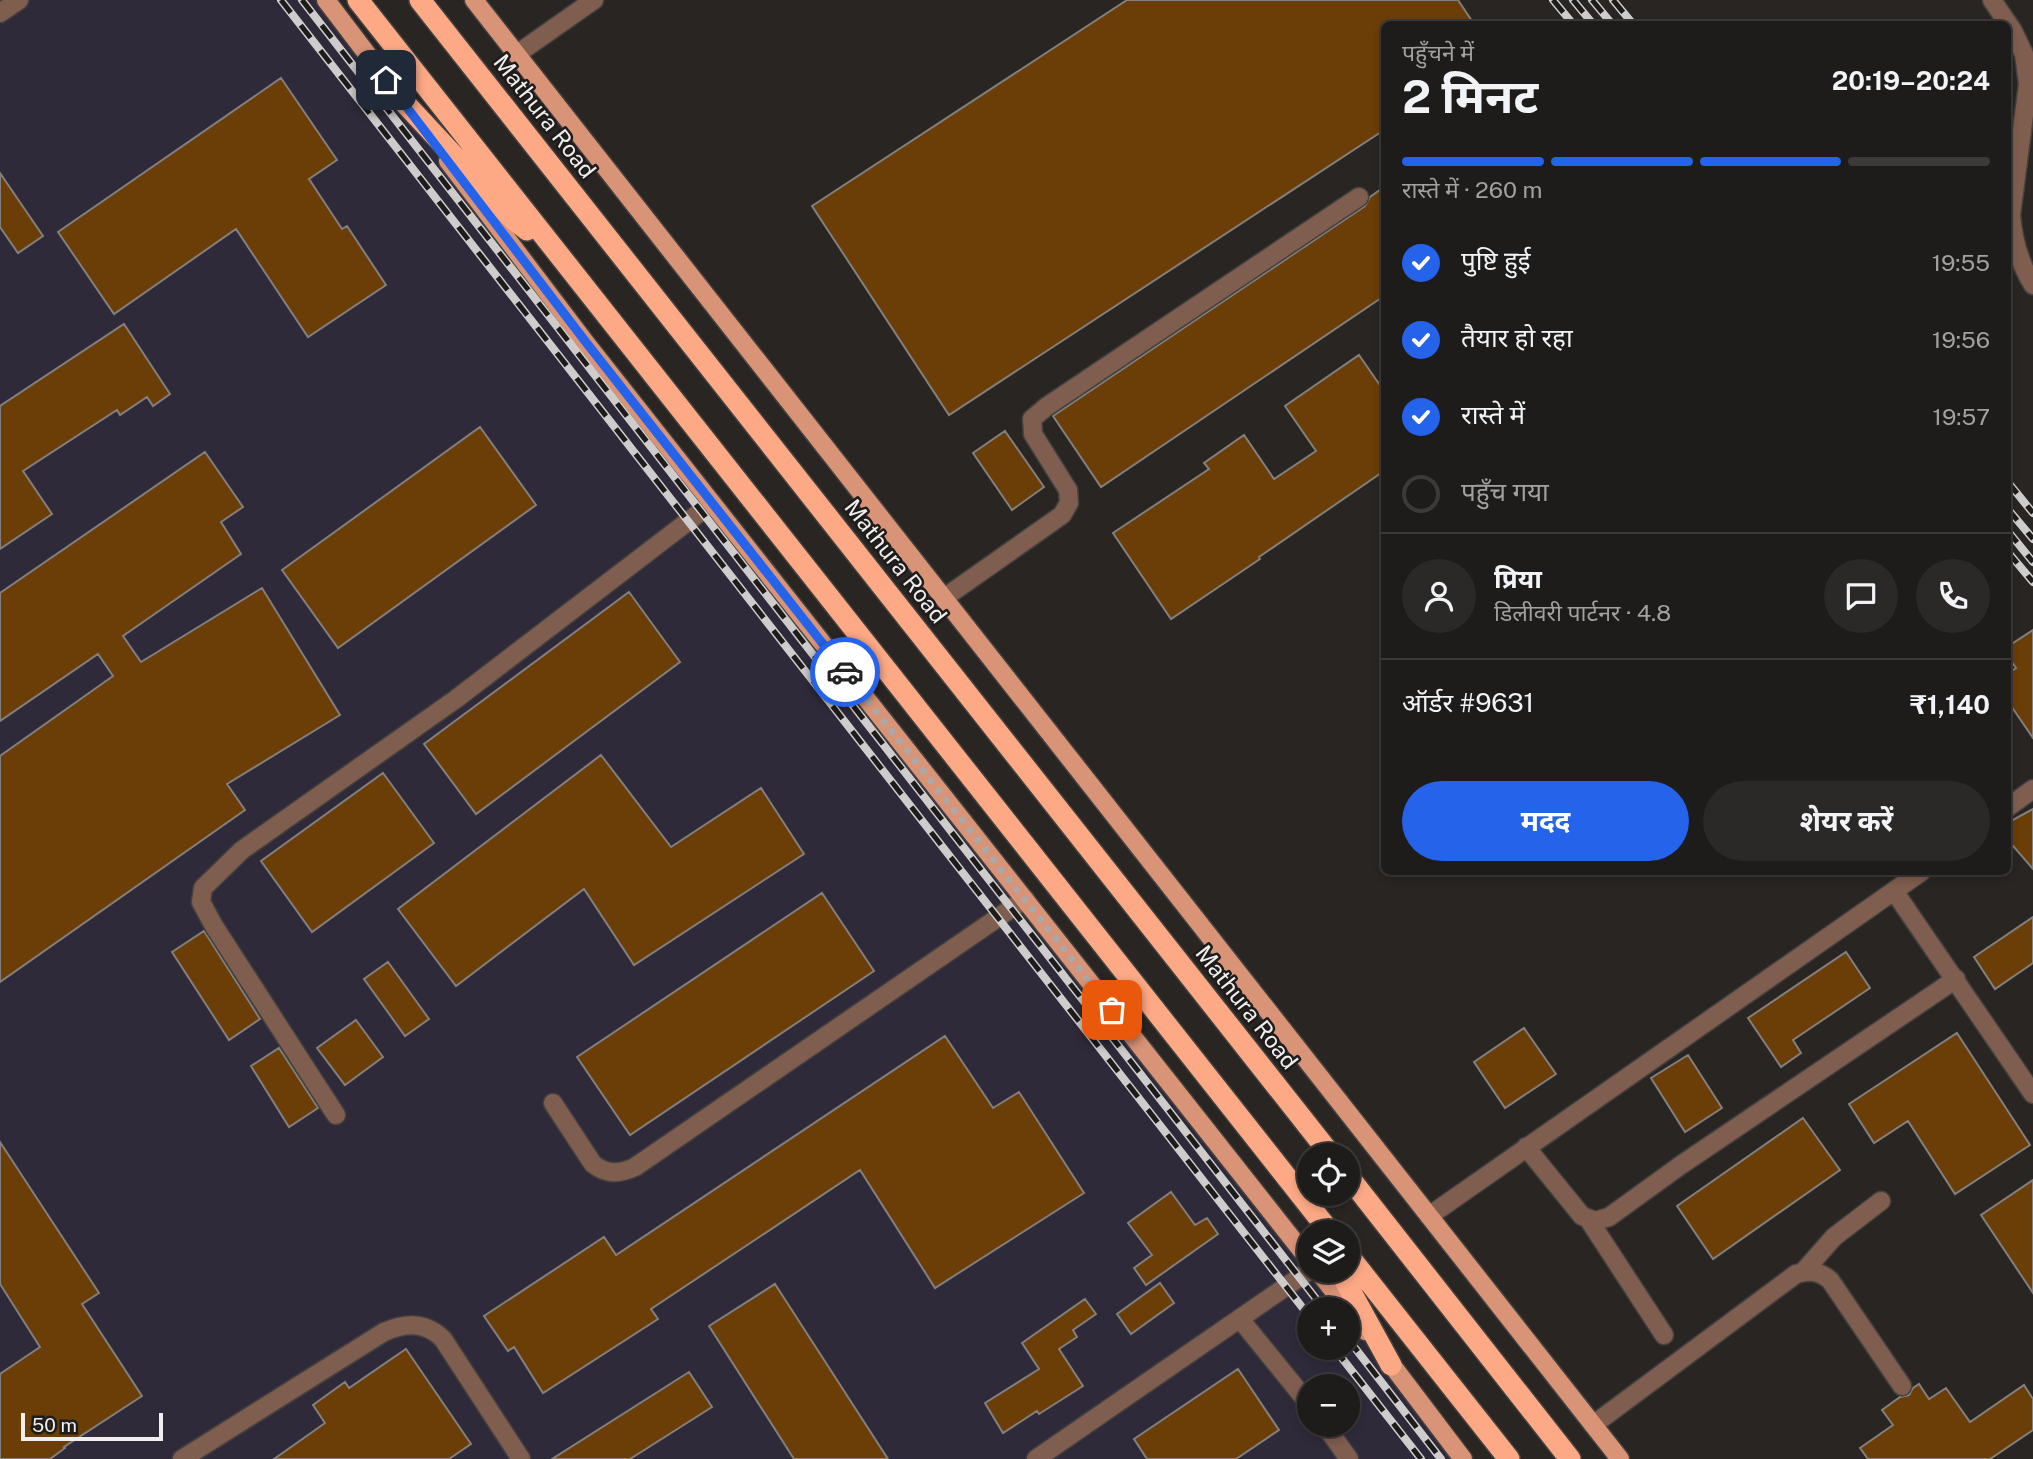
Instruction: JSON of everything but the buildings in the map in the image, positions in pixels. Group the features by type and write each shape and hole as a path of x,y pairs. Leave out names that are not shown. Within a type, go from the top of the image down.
{"highway":[{"path":"358,0 1320,1220"},
{"name":"Mathura Road","path":"420,0 1322,1143"},
{"path":"401,99 513,219 561,258"},
{"path":"1287,1178 1310,1220"},
{"path":"1360,1191 1570,1459"},
{"path":"1360,1270 1508,1459"},
{"path":"1346,1283 1391,1365"}],"main road":[{"path":"326,0 585,341 1297,1245"},
{"path":"474,0 1620,1459"},
{"path":"1327,1283 1463,1459"}],"street":[{"path":"0,13 19,0"},
{"path":"517,54 594,0"},
{"path":"1992,0 2006,21"},
{"path":"2011,28 2029,51 2028,84 2011,215 2026,252 2033,285"},
{"path":"944,598 1062,515 1069,503 1068,490 1032,434 1032,419 1057,399 1359,197"},
{"path":"336,1115 214,926 201,902 203,888 242,850 456,699 712,503"},
{"path":"2011,805 2033,789"},
{"path":"1429,1216 1917,875"},
{"path":"1894,891 2033,1094"},
{"path":"552,1103 593,1164 602,1171 612,1173 635,1167 1026,899"},
{"path":"1589,1220 1602,1219 1616,1212 1956,979"},
{"path":"1526,1147 1582,1216 1589,1220 1664,1335"},
{"path":"1804,1272 1834,1237 1881,1201"},
{"path":"1593,1424 1796,1274 1804,1272 1814,1271 1830,1280 1902,1386"},
{"path":"1035,1459 1297,1279"},
{"path":"1240,1319 1297,1389"},
{"path":"181,1459 384,1332 415,1324 436,1331 443,1339 521,1459"},
{"path":"1333,1437 1349,1459"}],"shaded area":[{"path":"0,0 320,0 1297,1255 1297,1283 1335,1283 1346,1297 1297,1297 1297,1360 1360,1360 1360,1315 1475,1459 0,1459"}],"railway":[{"path":"281,0 1297,1301"},
{"path":"302,0 1315,1297"},
{"path":"1553,0 1570,21"},
{"path":"1573,0 1590,21"},
{"path":"1592,0 1610,21"},
{"path":"1613,0 1630,21"},
{"path":"2011,486 2033,513"},
{"path":"2011,513 2033,539"},
{"path":"2011,535 2033,562"},
{"path":"2011,556 2033,582"},
{"path":"1360,1354 1441,1459"},
{"path":"1343,1360 1421,1459"}],"way so far":[{"path":"845,672 1112,1010"}],"route":[{"path":"386,80 585,341 845,672"}]}
